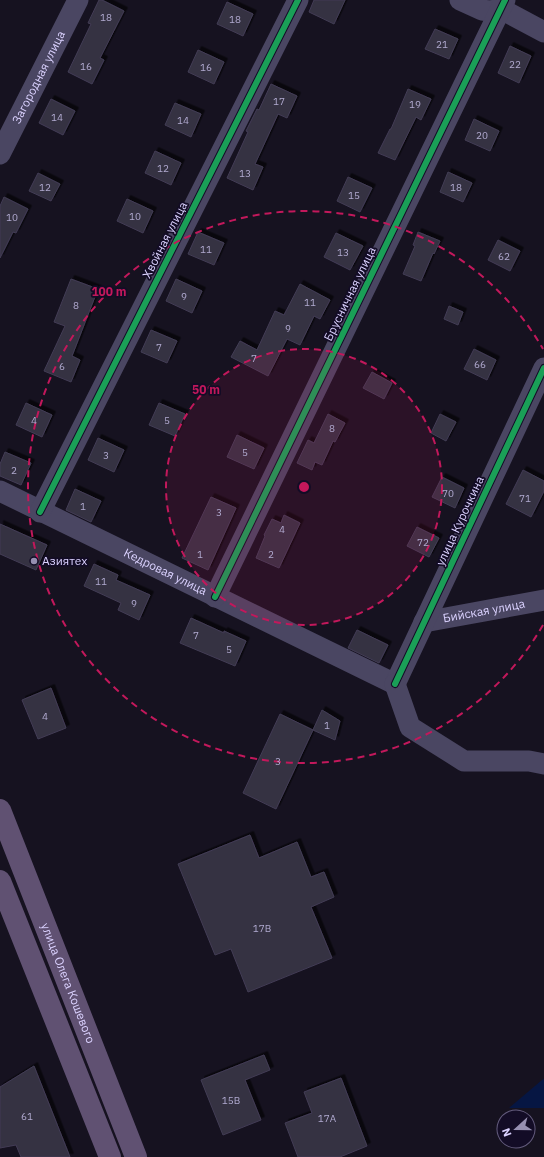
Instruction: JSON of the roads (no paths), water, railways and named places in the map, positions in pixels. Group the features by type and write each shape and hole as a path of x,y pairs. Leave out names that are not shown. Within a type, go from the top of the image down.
{"main road":[{"name":"улица Олега Кошевого","path":"0,810 136,1157"},
{"name":"улица Олега Кошевого","path":"0,881 110,1157"}],"street":[{"name":"Загородная улица","path":"0,154 78,0"},
{"name":"Хвойная улица","path":"40,512 298,0"},
{"path":"460,0 490,12 503,5 544,32"},
{"name":"Брусничная улица","path":"215,597 503,5"},
{"name":"улица Курочкина","path":"395,684 544,368"},
{"name":"Кедровая улица","path":"0,492 395,684"},
{"name":"Бийская улица","path":"424,622 544,600"},
{"path":"395,684 410,727 464,761 529,761 544,764"}],"water":[{"path":"544,1079 544,1108 509,1108 542,1080"}],"place":[{"name":"Азиятех","path":"34,561"}]}
